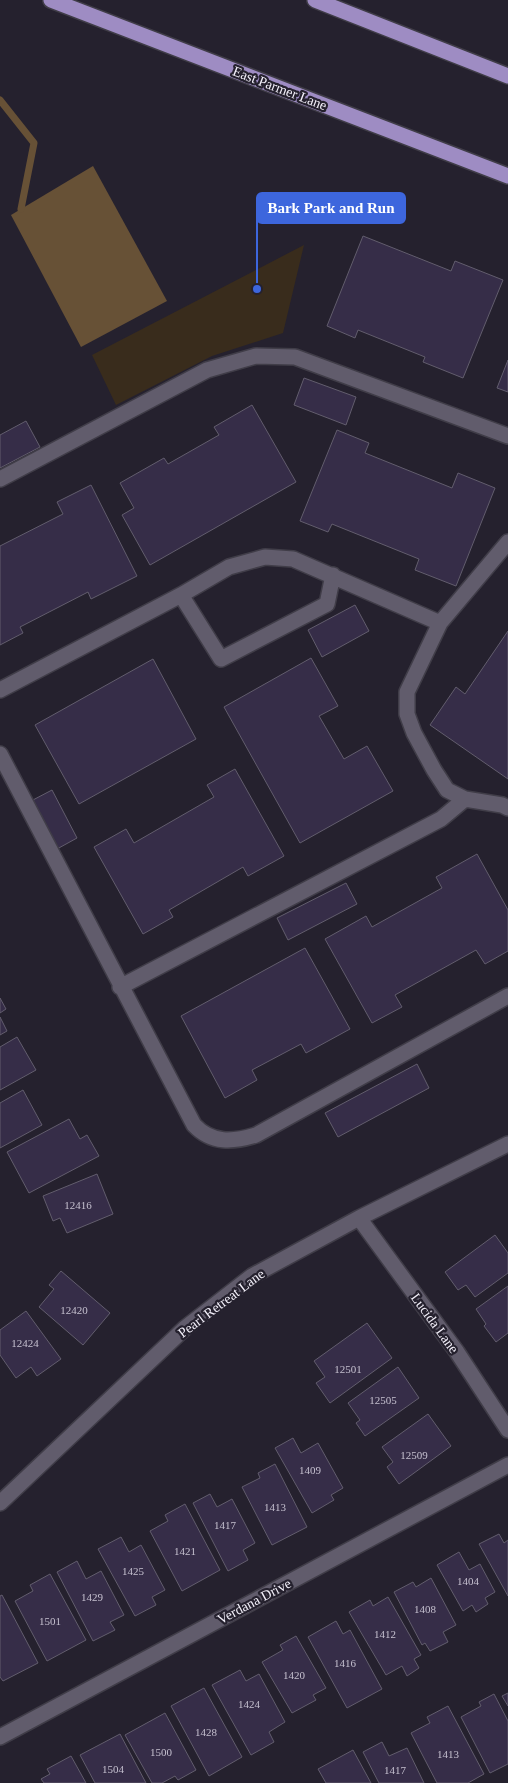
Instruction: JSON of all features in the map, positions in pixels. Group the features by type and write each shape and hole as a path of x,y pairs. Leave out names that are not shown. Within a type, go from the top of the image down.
{"main road":[{"name":"East Parmer Lane","path":"51,0 508,176"},
{"path":"315,0 508,76"}],"street":[{"path":"0,479 207,370 256,356 295,357 508,436"},
{"path":"508,542 440,623 407,692 407,714 414,732 434,770 448,790 465,799 502,805 508,808"},
{"path":"0,690 181,595 229,566 265,556 293,559 440,623"},
{"path":"181,595 221,659 327,604 333,575"},
{"path":"0,754 120,987 194,1125 211,1138 236,1140 256,1135 508,996"},
{"path":"120,987 441,819 465,799"},
{"name":"Pearl Retreat Lane","path":"0,1503 150,1360 212,1306 252,1276 359,1218 508,1144"},
{"name":"Lucida Lane","path":"359,1218 456,1352 508,1430"},
{"name":"Verdana Drive","path":"0,1737 508,1465"}],"shaded area":[{"path":"93,166 167,301 81,347 11,215"},
{"path":"304,245 283,333 212,356 116,405 92,355"}],"building":[{"path":"363,236 451,271 455,261 503,280 463,378 423,362 425,357 358,330 355,338 327,326"},
{"path":"508,360 508,392 497,388"},
{"path":"304,378 356,397 346,425 294,405"},
{"path":"252,405 296,482 150,565 122,515 134,508 120,483 164,458 168,464 219,435 214,427"},
{"path":"26,421 40,447 0,468 0,435"},
{"path":"337,430 369,443 365,453 452,488 458,473 495,488 456,586 415,570 419,559 332,524 328,532 300,521"},
{"path":"91,485 137,576 91,599 88,592 20,627 23,633 0,645 0,546 63,514 57,502"},
{"path":"355,605 369,631 322,657 308,630"},
{"path":"508,631 508,779 430,725 456,687 465,694"},
{"path":"311,658 338,706 319,716 344,759 367,746 393,791 300,843 224,707"},
{"path":"153,659 196,739 79,804 35,725"},
{"path":"235,769 284,856 248,876 243,867 169,910 173,917 143,934 94,847 126,829 134,843 214,797 207,785"},
{"path":"52,790 77,838 57,849 31,801"},
{"path":"477,854 508,910 508,951 485,964 476,950 395,995 402,1007 372,1023 325,939 366,916 372,927 442,888 436,877"},
{"path":"346,883 357,904 288,940 277,918"},
{"path":"305,948 350,1029 306,1053 301,1044 252,1070 257,1080 225,1098 181,1016"},
{"path":"0,998 6,1009 0,1013"},
{"path":"0,1017 7,1031 0,1035"},
{"path":"17,1037 36,1070 0,1090 0,1047"},
{"path":"417,1064 429,1088 338,1137 325,1113"},
{"path":"23,1090 42,1125 0,1148 0,1103"},
{"path":"69,1119 80,1139 87,1135 99,1156 29,1193 7,1152"},
{"path":"97,1174 113,1214 67,1233 60,1218 53,1221 43,1196"},
{"path":"495,1235 508,1253 508,1273 475,1297 466,1285 458,1290 445,1272"},
{"path":"61,1271 110,1313 83,1345 39,1307 54,1289 49,1285"},
{"path":"508,1286 508,1333 496,1342 484,1326 486,1324 476,1309"},
{"path":"26,1311 61,1359 37,1376 31,1367 16,1378 0,1355 0,1330"},
{"path":"367,1323 392,1358 330,1403 316,1383 325,1377 314,1361"},
{"path":"398,1367 419,1398 365,1436 356,1423 360,1420 348,1403"},
{"path":"428,1414 451,1446 399,1484 387,1467 393,1462 382,1447"},
{"path":"293,1438 301,1453 318,1443 343,1488 331,1495 334,1500 312,1513 275,1448"},
{"path":"275,1464 307,1527 272,1545 242,1487 260,1478 258,1473"},
{"path":"210,1494 217,1507 232,1499 255,1543 243,1550 248,1560 228,1571 193,1503"},
{"path":"185,1504 220,1570 182,1591 150,1531 168,1521 165,1515"},
{"path":"499,1534 504,1543 508,1540 508,1596 479,1544"},
{"path":"121,1537 129,1552 141,1545 165,1590 152,1597 156,1605 135,1616 98,1549"},
{"path":"459,1552 469,1570 480,1564 495,1592 485,1598 488,1604 476,1612 472,1605 463,1611 437,1565"},
{"path":"77,1561 86,1579 101,1571 124,1615 110,1622 115,1630 93,1641 57,1572"},
{"path":"50,1574 86,1640 47,1661 15,1601 33,1591 30,1585"},
{"path":"431,1578 456,1625 443,1632 448,1642 430,1651 425,1643 422,1645 394,1592 413,1582 416,1587"},
{"path":"2,1595 38,1663 3,1681 0,1677 0,1596"},
{"path":"388,1597 421,1655 414,1659 419,1668 407,1676 402,1666 386,1675 349,1612 370,1600 373,1606"},
{"path":"336,1621 343,1634 350,1630 382,1689 347,1708 308,1637"},
{"path":"296,1636 326,1688 313,1695 316,1700 292,1713 262,1662 283,1650 280,1645"},
{"path":"240,1670 246,1681 259,1674 285,1722 269,1732 274,1742 251,1755 212,1685"},
{"path":"204,1688 242,1757 209,1776 171,1706"},
{"path":"508,1693 508,1706 502,1696"},
{"path":"494,1694 508,1721 508,1764 490,1773 461,1717 481,1706 479,1702"},
{"path":"448,1706 484,1774 468,1783 437,1783 411,1733 430,1723 427,1717"},
{"path":"165,1713 196,1770 178,1780 175,1776 162,1783 152,1783 125,1735"},
{"path":"120,1734 146,1783 95,1783 80,1755"},
{"path":"382,1742 389,1756 407,1748 424,1783 379,1783 363,1752"},
{"path":"353,1750 371,1783 326,1783 318,1769"},
{"path":"71,1756 86,1783 44,1783 41,1779 50,1774 47,1769"}],"waterway":[{"path":"0,100 34,143 21,209"}],"place":[{"name":"Bark Park and Run","path":"257,289"}]}
